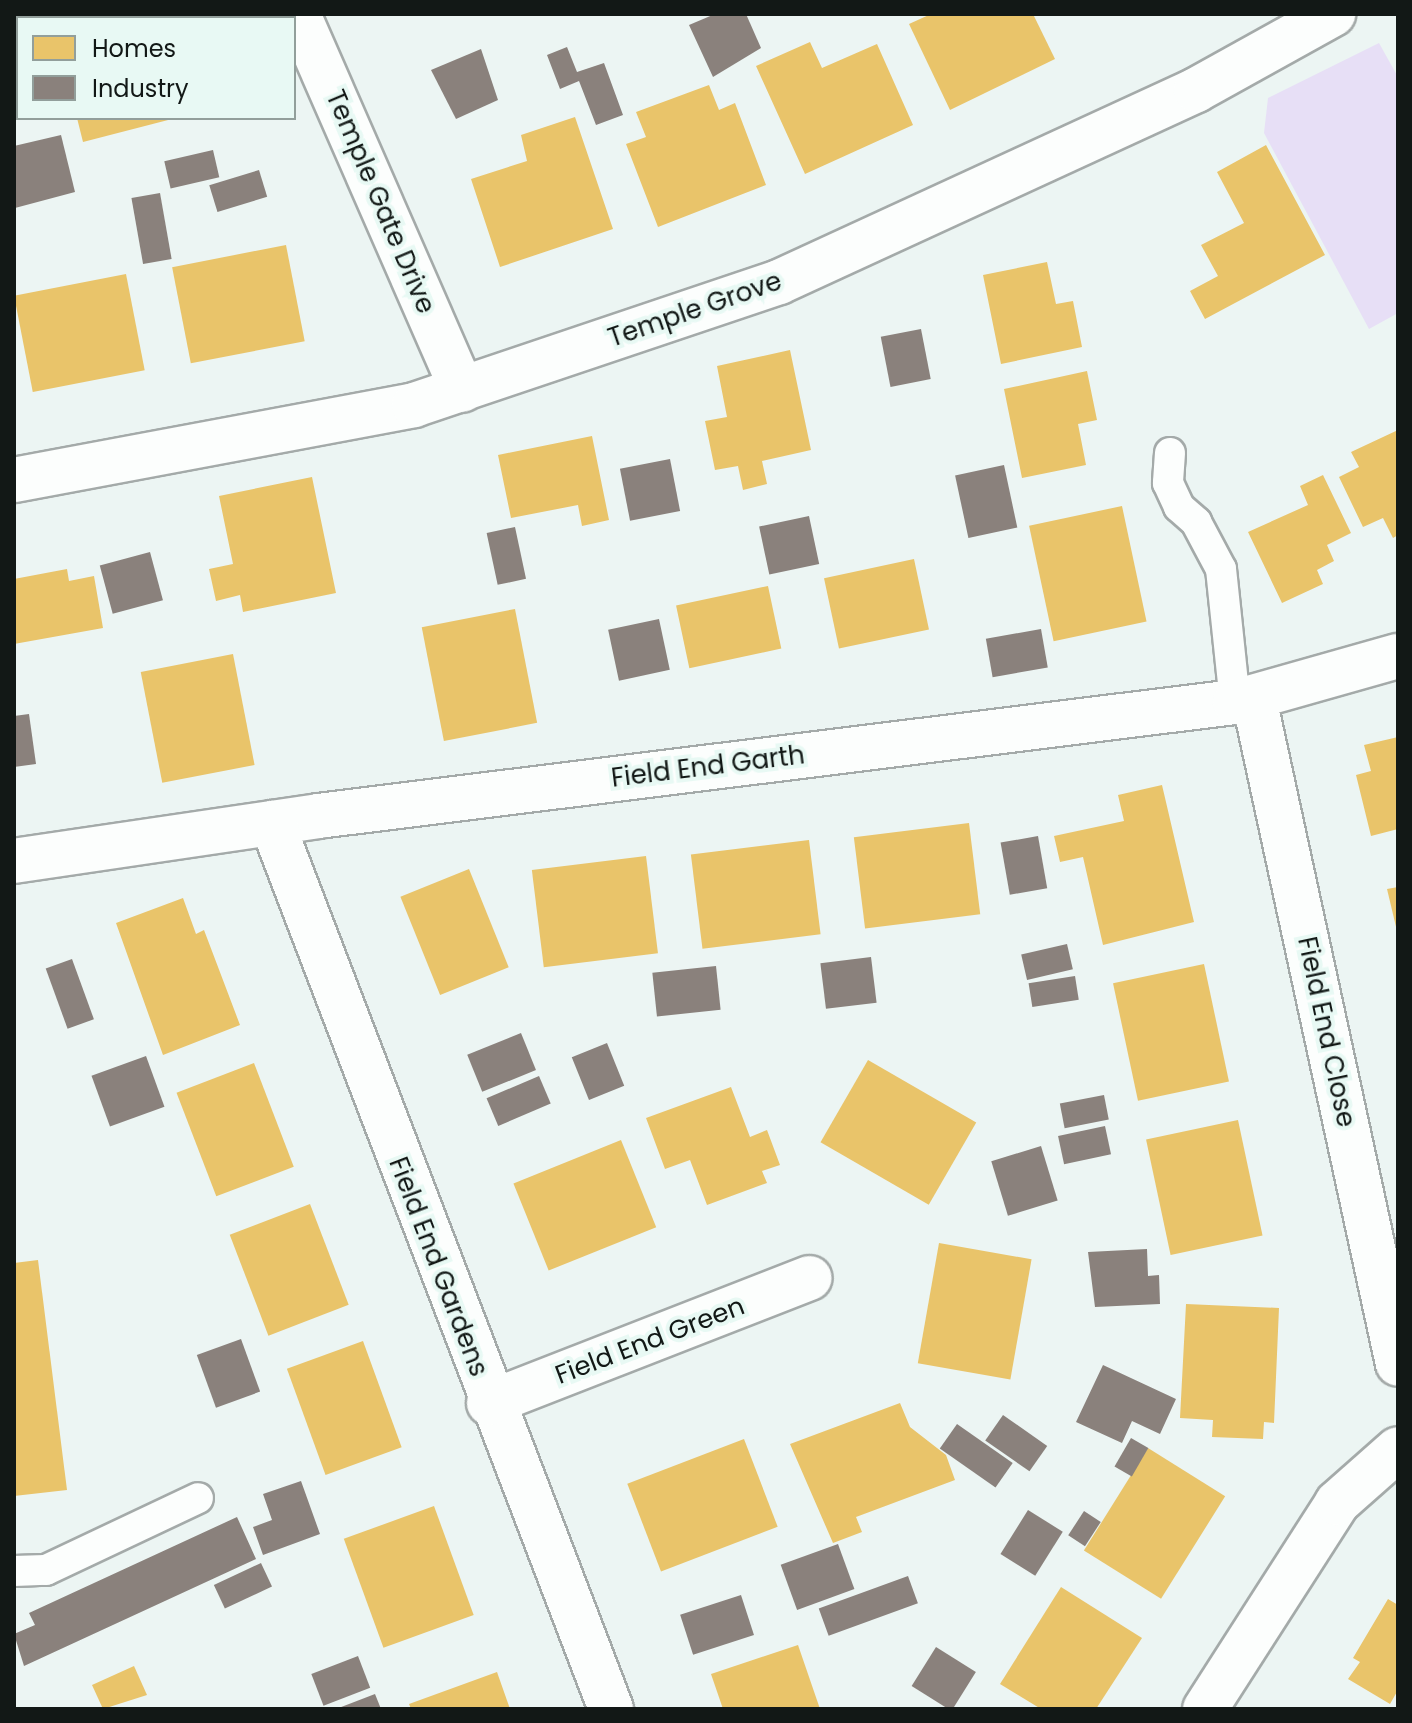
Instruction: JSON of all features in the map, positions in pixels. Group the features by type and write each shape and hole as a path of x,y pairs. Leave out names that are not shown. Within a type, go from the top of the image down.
{"street":[{"name":"Temple Gate Drive","path":"298,14 462,390"},
{"name":"Temple Grove","path":"14,480 200,450 462,390 779,282 1196,90 1333,14"},
{"name":"Field End Garth","path":"14,861 272,823 1244,700 1398,656"},
{"name":"Field End Close","path":"1244,700 1398,1364"},
{"name":"Field End Gardens","path":"272,823 489,1403 611,1709"},
{"name":"Field End Green","path":"489,1403 810,1278"},
{"path":"1205,1709 1337,1503 1398,1449"}],"lane":[{"path":"1170,453 1168,483 1179,507 1196,522 1221,569 1244,700"},
{"path":"14,1571 46,1570 198,1498"}],"shaded area":[{"path":"1379,43 1398,77 1398,313 1369,329 1264,133 1268,98"}],"building: Homes":[{"path":"931,14 1033,14 1055,59 950,110 909,24"},
{"path":"810,42 822,68 877,44 913,125 805,174 756,66"},
{"path":"709,85 719,110 735,103 766,185 658,227 626,144 646,137 636,112"},
{"path":"575,117 613,229 500,267 471,179 527,161 521,135"},
{"path":"78,120 168,120 83,142"},
{"path":"1266,145 1325,255 1205,319 1190,291 1218,276 1201,245 1244,223 1217,172"},
{"path":"286,245 305,341 191,363 172,267"},
{"path":"1047,262 1056,304 1073,301 1082,347 1001,364 983,275"},
{"path":"126,274 145,370 33,392 14,296"},
{"path":"790,350 811,450 762,461 767,484 743,490 738,466 715,470 705,421 727,417 717,366"},
{"path":"1087,371 1097,420 1078,424 1086,465 1022,478 1004,389"},
{"path":"1398,430 1398,535 1393,538 1383,518 1363,527 1339,477 1359,467 1351,452"},
{"path":"592,436 609,520 582,526 578,505 511,518 498,455"},
{"path":"1323,475 1351,533 1327,545 1334,561 1317,570 1323,584 1282,603 1248,532 1308,505 1300,486"},
{"path":"312,477 336,593 243,612 240,595 216,601 209,569 233,564 219,496"},
{"path":"1122,506 1147,621 1054,641 1029,526"},
{"path":"914,559 929,629 839,649 824,578"},
{"path":"67,569 69,581 94,576 103,628 14,644 14,579"},
{"path":"768,586 781,649 689,668 676,606"},
{"path":"515,609 537,723 444,741 422,627"},
{"path":"233,654 255,765 162,783 141,672"},
{"path":"1398,737 1398,829 1371,836 1356,775 1371,771 1364,745"},
{"path":"1162,785 1194,922 1103,945 1083,857 1060,862 1054,836 1124,821 1118,795"},
{"path":"969,823 980,914 865,928 854,837"},
{"path":"809,840 821,934 702,949 691,855"},
{"path":"646,856 658,953 544,967 532,870"},
{"path":"469,869 509,967 440,995 400,897"},
{"path":"1398,887 1398,931 1397,931 1387,889"},
{"path":"183,898 196,934 204,930 240,1025 163,1055 116,923"},
{"path":"1204,964 1229,1081 1138,1101 1113,983"},
{"path":"868,1060 976,1122 929,1205 820,1142"},
{"path":"254,1063 294,1167 216,1196 177,1093"},
{"path":"731,1087 750,1137 767,1130 780,1165 762,1171 767,1183 707,1205 690,1160 665,1169 646,1118"},
{"path":"1238,1120 1263,1235 1171,1255 1146,1140"},
{"path":"621,1140 656,1227 549,1271 513,1183"},
{"path":"310,1204 349,1305 268,1336 230,1235"},
{"path":"939,1243 1032,1259 1010,1379 918,1363"},
{"path":"38,1260 67,1490 14,1496 14,1263"},
{"path":"1186,1304 1279,1308 1274,1423 1264,1422 1263,1439 1212,1437 1213,1420 1180,1418"},
{"path":"363,1341 402,1447 326,1475 287,1369"},
{"path":"900,1403 910,1427 946,1455 955,1480 856,1517 862,1532 833,1543 790,1444"},
{"path":"744,1439 778,1527 661,1572 627,1484"},
{"path":"1148,1448 1225,1496 1161,1599 1084,1551"},
{"path":"434,1506 474,1615 383,1648 344,1539"},
{"path":"1061,1587 1142,1638 1096,1709 1041,1709 1000,1684"},
{"path":"1388,1599 1398,1605 1398,1690 1390,1704 1348,1679 1360,1662 1353,1658"},
{"path":"798,1645 820,1709 723,1709 711,1674"},
{"path":"134,1666 147,1695 103,1709 92,1685"},
{"path":"497,1672 510,1709 411,1709 409,1704"}],"building: Industry":[{"path":"715,14 746,14 761,48 713,77 689,25"},
{"path":"567,47 577,72 604,63 623,115 596,125 579,81 560,89 547,55"},
{"path":"481,49 498,100 456,119 431,70"},
{"path":"61,135 75,192 15,208 14,146"},
{"path":"213,150 219,177 171,189 164,161"},
{"path":"259,170 267,197 217,212 209,185"},
{"path":"160,193 172,259 143,264 131,198"},
{"path":"921,329 931,379 890,387 881,337"},
{"path":"670,459 680,511 630,521 620,469"},
{"path":"1004,465 1017,528 968,538 955,475"},
{"path":"809,516 819,564 769,575 759,527"},
{"path":"515,527 526,579 498,585 487,533"},
{"path":"150,552 163,600 113,614 100,565"},
{"path":"659,619 670,670 619,681 608,630"},
{"path":"1041,629 1048,667 993,677 986,639"},
{"path":"29,714 36,764 14,767 14,716"},
{"path":"1038,836 1047,888 1010,895 1001,843"},
{"path":"1067,944 1073,969 1027,980 1021,955"},
{"path":"871,957 877,1003 826,1009 820,963"},
{"path":"72,959 94,1019 68,1029 46,969"},
{"path":"716,966 721,1010 657,1016 652,973"},
{"path":"1075,976 1079,1000 1032,1007 1029,983"},
{"path":"521,1033 536,1070 482,1092 467,1055"},
{"path":"607,1043 624,1086 589,1100 572,1057"},
{"path":"146,1056 164,1107 110,1127 91,1076"},
{"path":"539,1076 551,1104 498,1126 487,1098"},
{"path":"1104,1095 1109,1120 1065,1128 1060,1104"},
{"path":"1105,1126 1111,1154 1064,1164 1058,1136"},
{"path":"1041,1146 1058,1201 1008,1216 991,1161"},
{"path":"1147,1249 1148,1276 1159,1275 1160,1304 1095,1307 1088,1252"},
{"path":"241,1339 260,1392 216,1408 197,1355"},
{"path":"1103,1365 1176,1399 1160,1434 1132,1421 1122,1443 1076,1422"},
{"path":"1003,1415 1047,1446 1029,1471 985,1440"},
{"path":"957,1424 1013,1463 995,1488 940,1449"},
{"path":"1131,1438 1148,1448 1132,1477 1114,1467"},
{"path":"301,1481 320,1534 263,1555 253,1527 272,1520 263,1494"},
{"path":"1028,1510 1063,1532 1035,1576 1000,1554"},
{"path":"1084,1511 1101,1522 1085,1546 1068,1535"},
{"path":"237,1517 256,1559 24,1666 14,1634 35,1625 29,1613"},
{"path":"838,1544 854,1589 797,1610 781,1565"},
{"path":"261,1563 272,1587 225,1609 214,1585"},
{"path":"908,1576 918,1603 829,1636 819,1608"},
{"path":"741,1595 754,1635 693,1655 680,1615"},
{"path":"936,1647 976,1672 953,1709 912,1686"},
{"path":"358,1656 370,1688 324,1706 311,1674"},
{"path":"375,1694 381,1709 336,1709"}]}
